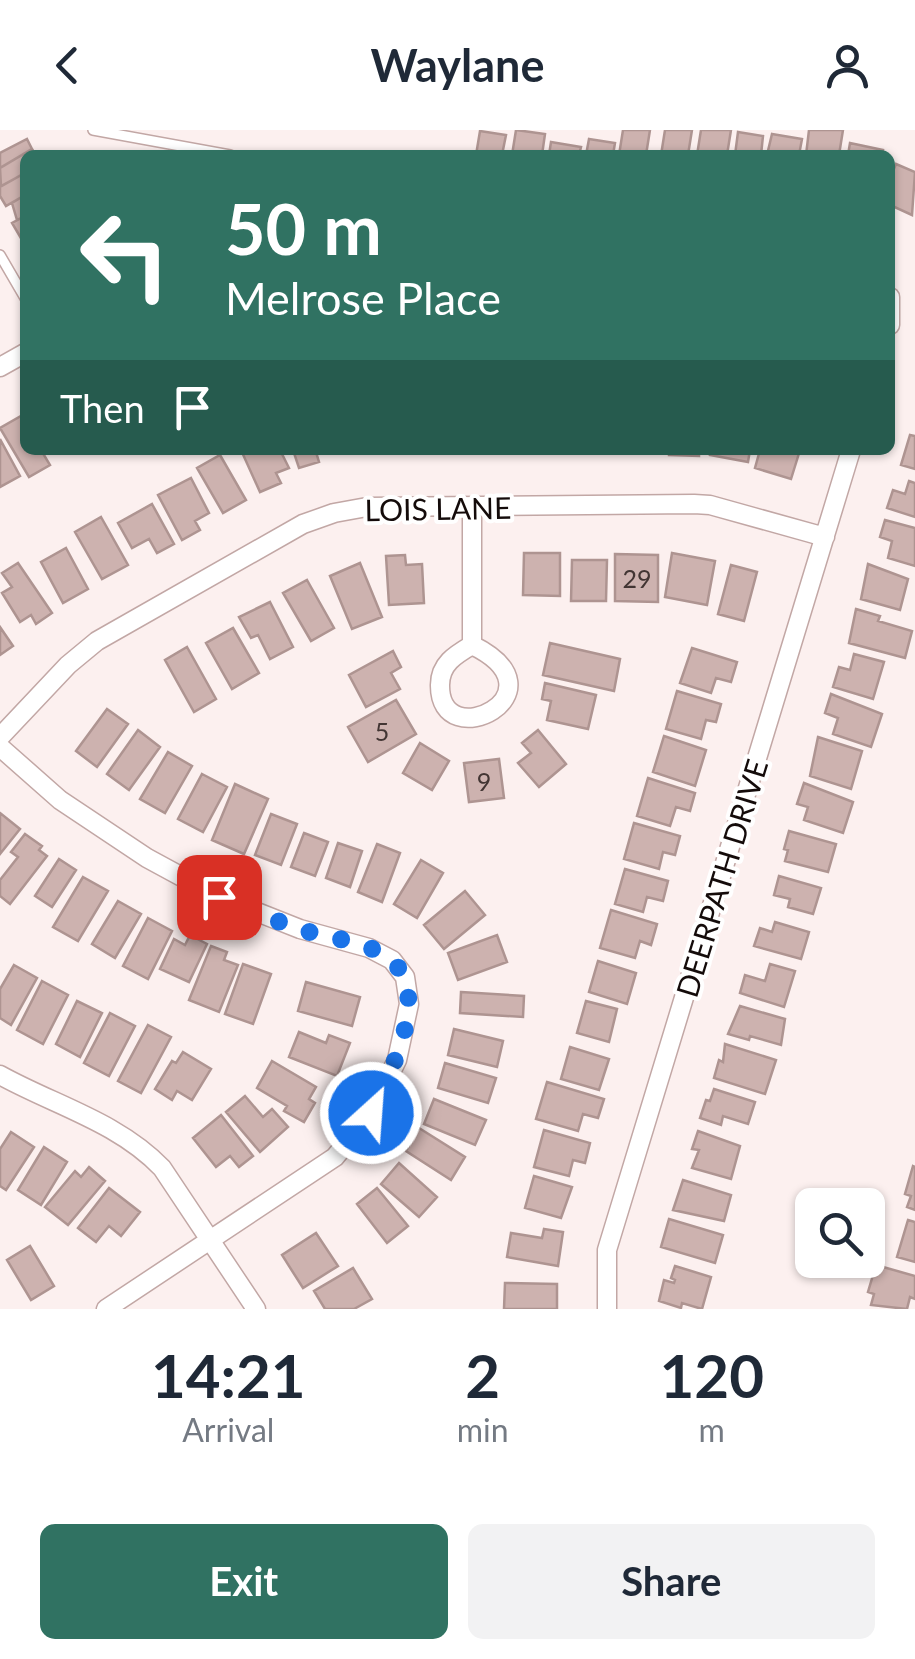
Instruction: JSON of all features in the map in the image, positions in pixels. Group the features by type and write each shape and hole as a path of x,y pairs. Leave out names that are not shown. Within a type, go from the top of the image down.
{"street":[{"name":"DEERPATH DRIVE","path":"607,1309 607,1250 850,455"},
{"name":"LOIS LANE","path":"0,737 68,665 97,641 303,524 334,513 368,508 710,505 824,538"},
{"path":"472,506 472,645"},
{"path":"0,748 60,800 146,858 219,897 300,929 369,948 392,960 405,978 409,1004 397,1060 371,1113 335,1157 106,1309"},
{"path":"0,1075 126,1138 148,1153 256,1309"}],"lane":[{"path":"93,130 203,150"},
{"path":"0,255 20,289"}],"building":[{"path":"516,130 545,134 543,150 513,150"},
{"path":"623,130 650,130 647,150 620,150"},
{"path":"665,130 692,130 689,150 662,150"},
{"path":"701,130 731,130 728,150 698,150"},
{"path":"809,130 843,130 840,150 807,150"},
{"path":"480,131 506,135 503,150 477,150"},
{"path":"738,132 763,136 762,150 736,150"},
{"path":"772,134 802,139 800,150 768,150"},
{"path":"27,139 32,149 20,150 20,156 0,168 0,153"},
{"path":"589,139 615,143 614,150 587,150"},
{"path":"551,142 581,147 580,150 550,150"},
{"path":"850,143 883,150 849,150"},
{"path":"20,156 20,176 1,186 0,168"},
{"path":"895,166 915,172 912,215 895,207"},
{"path":"20,176 20,198 6,206 0,187"},
{"path":"20,198 17,220 12,203"},
{"path":"20,219 20,237 12,223"},
{"path":"20,417 20,455 44,455 50,465 29,477 0,428"},
{"path":"910,435 915,436 915,469 901,465"},
{"path":"0,439 20,476 0,487"},
{"path":"220,455 246,500 223,513 197,468"},
{"path":"243,455 282,455 289,468 276,473 281,483 260,492"},
{"path":"295,455 317,455 319,462 299,468"},
{"path":"710,455 749,455 748,462"},
{"path":"759,455 798,455 791,479 755,468"},
{"path":"191,478 209,513 195,521 200,530 182,540 158,495"},
{"path":"909,481 915,483 915,517 887,508 893,490 905,494"},
{"path":"152,504 174,544 157,553 149,539 132,548 118,523"},
{"path":"101,517 128,565 102,579 75,532"},
{"path":"885,520 915,528 915,566 888,558 892,541 880,537"},
{"path":"66,548 88,589 63,603 41,562"},
{"path":"524,553 560,553 560,596 523,595"},
{"path":"672,553 715,561 707,605 665,597"},
{"path":"615,554 658,555 658,602 615,601"},
{"path":"405,555 406,565 422,564 424,603 389,605 386,556"},
{"path":"572,560 607,560 606,601 571,601"},
{"path":"18,563 52,613 36,624 31,615 20,622 2,593 12,587 2,573"},
{"path":"360,563 382,617 352,629 330,576"},
{"path":"868,564 908,579 900,610 861,599"},
{"path":"731,565 757,572 744,621 718,614"},
{"path":"307,580 334,628 311,641 283,593"},
{"path":"270,602 293,647 270,659 258,635 251,638 239,617"},
{"path":"856,609 880,616 878,621 912,631 905,658 849,643"},
{"path":"0,627 13,646 0,655"},
{"path":"233,628 259,673 232,689 206,643"},
{"path":"550,643 620,659 614,691 543,675"},
{"path":"187,647 216,699 194,712 165,660"},
{"path":"692,648 737,662 731,682 716,678 711,693 680,683"},
{"path":"393,651 401,667 391,673 400,689 366,707 349,675"},
{"path":"854,654 884,662 873,699 833,687 839,667 850,670"},
{"path":"545,683 596,695 588,729 547,720 551,701 542,699"},
{"path":"677,691 721,704 716,722 706,720 701,739 666,729"},
{"path":"831,694 882,714 871,747 833,734 838,718 825,713"},
{"path":"396,700 416,734 368,762 348,727"},
{"path":"107,709 128,724 97,767 76,751"},
{"path":"138,730 160,747 129,790 107,774"},
{"path":"538,730 566,764 539,787 518,763 531,753 522,743"},
{"path":"664,736 706,750 695,786 653,772"},
{"path":"818,737 862,751 851,789 810,776"},
{"path":"420,743 449,761 432,790 403,773"},
{"path":"168,752 192,766 165,813 140,799"},
{"path":"499,759 504,798 469,802 464,763"},
{"path":"202,774 227,787 203,832 178,819"},
{"path":"648,778 695,793 690,811 676,807 670,826 637,816"},
{"path":"804,783 853,802 843,833 804,820 808,807 797,804"},
{"path":"235,784 268,799 244,854 212,840"},
{"path":"0,813 20,829 0,854"},
{"path":"271,814 297,824 281,865 255,855"},
{"path":"634,823 680,836 675,855 663,852 659,869 624,859"},
{"path":"789,831 836,844 828,872 785,861"},
{"path":"304,833 328,842 315,876 291,867"},
{"path":"25,834 42,846 39,850 47,856 10,904 0,896 0,880 18,857 11,852"},
{"path":"338,843 362,851 350,887 326,878"},
{"path":"377,844 400,853 382,902 358,892"},
{"path":"59,859 76,870 52,907 35,896"},
{"path":"421,860 443,873 417,918 394,904"},
{"path":"625,869 668,881 663,901 647,897 643,912 615,904"},
{"path":"779,876 821,888 813,914 788,907 790,899 774,895"},
{"path":"83,877 108,891 78,941 53,927"},
{"path":"465,891 485,915 444,949 424,925"},
{"path":"118,901 141,914 115,958 92,944"},
{"path":"611,910 657,924 651,945 640,941 635,958 600,948"},
{"path":"148,918 172,931 148,979 123,966"},
{"path":"775,922 809,932 801,959 754,946 760,928 772,932"},
{"path":"190,935 207,944 189,982 160,969 174,939 185,945"},
{"path":"497,935 507,962 458,980 448,953"},
{"path":"211,946 227,952 224,960 238,965 219,1012 189,1000"},
{"path":"598,961 636,973 627,1004 589,992"},
{"path":"243,964 271,974 253,1024 225,1014"},
{"path":"770,964 795,971 784,1007 740,993 745,975 765,981"},
{"path":"14,965 37,978 11,1025 0,1018 0,989"},
{"path":"42,981 68,995 43,1044 17,1030"},
{"path":"306,982 360,997 352,1026 298,1011"},
{"path":"461,992 524,996 523,1017 460,1013"},
{"path":"77,1001 102,1013 80,1057 56,1044"},
{"path":"586,1001 617,1009 609,1042 577,1033"},
{"path":"740,1006 785,1019 781,1045 728,1034"},
{"path":"110,1013 135,1026 109,1076 84,1063"},
{"path":"148,1025 171,1037 141,1093 118,1081"},
{"path":"454,1029 503,1041 497,1067 448,1055"},
{"path":"299,1032 326,1043 329,1035 350,1043 337,1076 289,1057"},
{"path":"725,1044 776,1060 765,1094 714,1078 719,1060 723,1062"},
{"path":"570,1047 609,1059 599,1090 561,1079"},
{"path":"183,1052 211,1069 192,1100 177,1091 172,1100 155,1089 172,1061 176,1063"},
{"path":"272,1061 316,1087 309,1099 315,1103 304,1122 257,1088"},
{"path":"445,1063 496,1078 488,1103 438,1088"},
{"path":"547,1082 604,1099 598,1118 583,1114 578,1131 536,1119"},
{"path":"714,1089 755,1102 748,1124 723,1116 721,1125 700,1118"},
{"path":"245,1096 263,1117 272,1109 288,1127 260,1152 226,1112"},
{"path":"434,1099 486,1120 475,1145 424,1124"},
{"path":"221,1115 253,1156 239,1167 230,1156 216,1167 193,1138"},
{"path":"419,1128 465,1157 451,1180 406,1151"},
{"path":"544,1130 590,1143 585,1163 573,1160 569,1176 534,1167"},
{"path":"698,1131 740,1146 731,1179 692,1168 699,1150 692,1149"},
{"path":"11,1132 34,1147 6,1190 0,1186 0,1149"},
{"path":"44,1147 67,1162 41,1205 18,1190"},
{"path":"399,1163 437,1197 419,1217 381,1184"},
{"path":"913,1166 915,1210 907,1207 911,1196 905,1194"},
{"path":"89,1167 105,1181 68,1225 45,1207 75,1171 81,1177"},
{"path":"534,1176 572,1187 561,1218 525,1208"},
{"path":"683,1180 731,1195 724,1221 673,1210"},
{"path":"109,1188 140,1212 121,1236 109,1226 96,1242 78,1228"},
{"path":"377,1188 408,1226 387,1243 357,1204"},
{"path":"669,1219 723,1235 715,1263 661,1247"},
{"path":"908,1220 915,1222 915,1262 897,1257"},
{"path":"544,1229 563,1232 558,1266 507,1257 511,1233 542,1238"},
{"path":"316,1233 338,1266 303,1288 282,1255"},
{"path":"30,1246 54,1286 31,1300 7,1260"},
{"path":"675,1266 711,1277 702,1309 659,1301 664,1280 674,1283 671,1278"},
{"path":"353,1268 372,1299 354,1309 325,1309 314,1291"},
{"path":"885,1268 915,1276 915,1299 910,1297 907,1309 871,1305 874,1294 868,1292 872,1278 885,1278"},
{"path":"505,1283 557,1284 557,1309 504,1309"}],"route":[{"path":"219,897 300,929 369,948 392,960 405,978 409,1004 397,1060 371,1113"}]}
